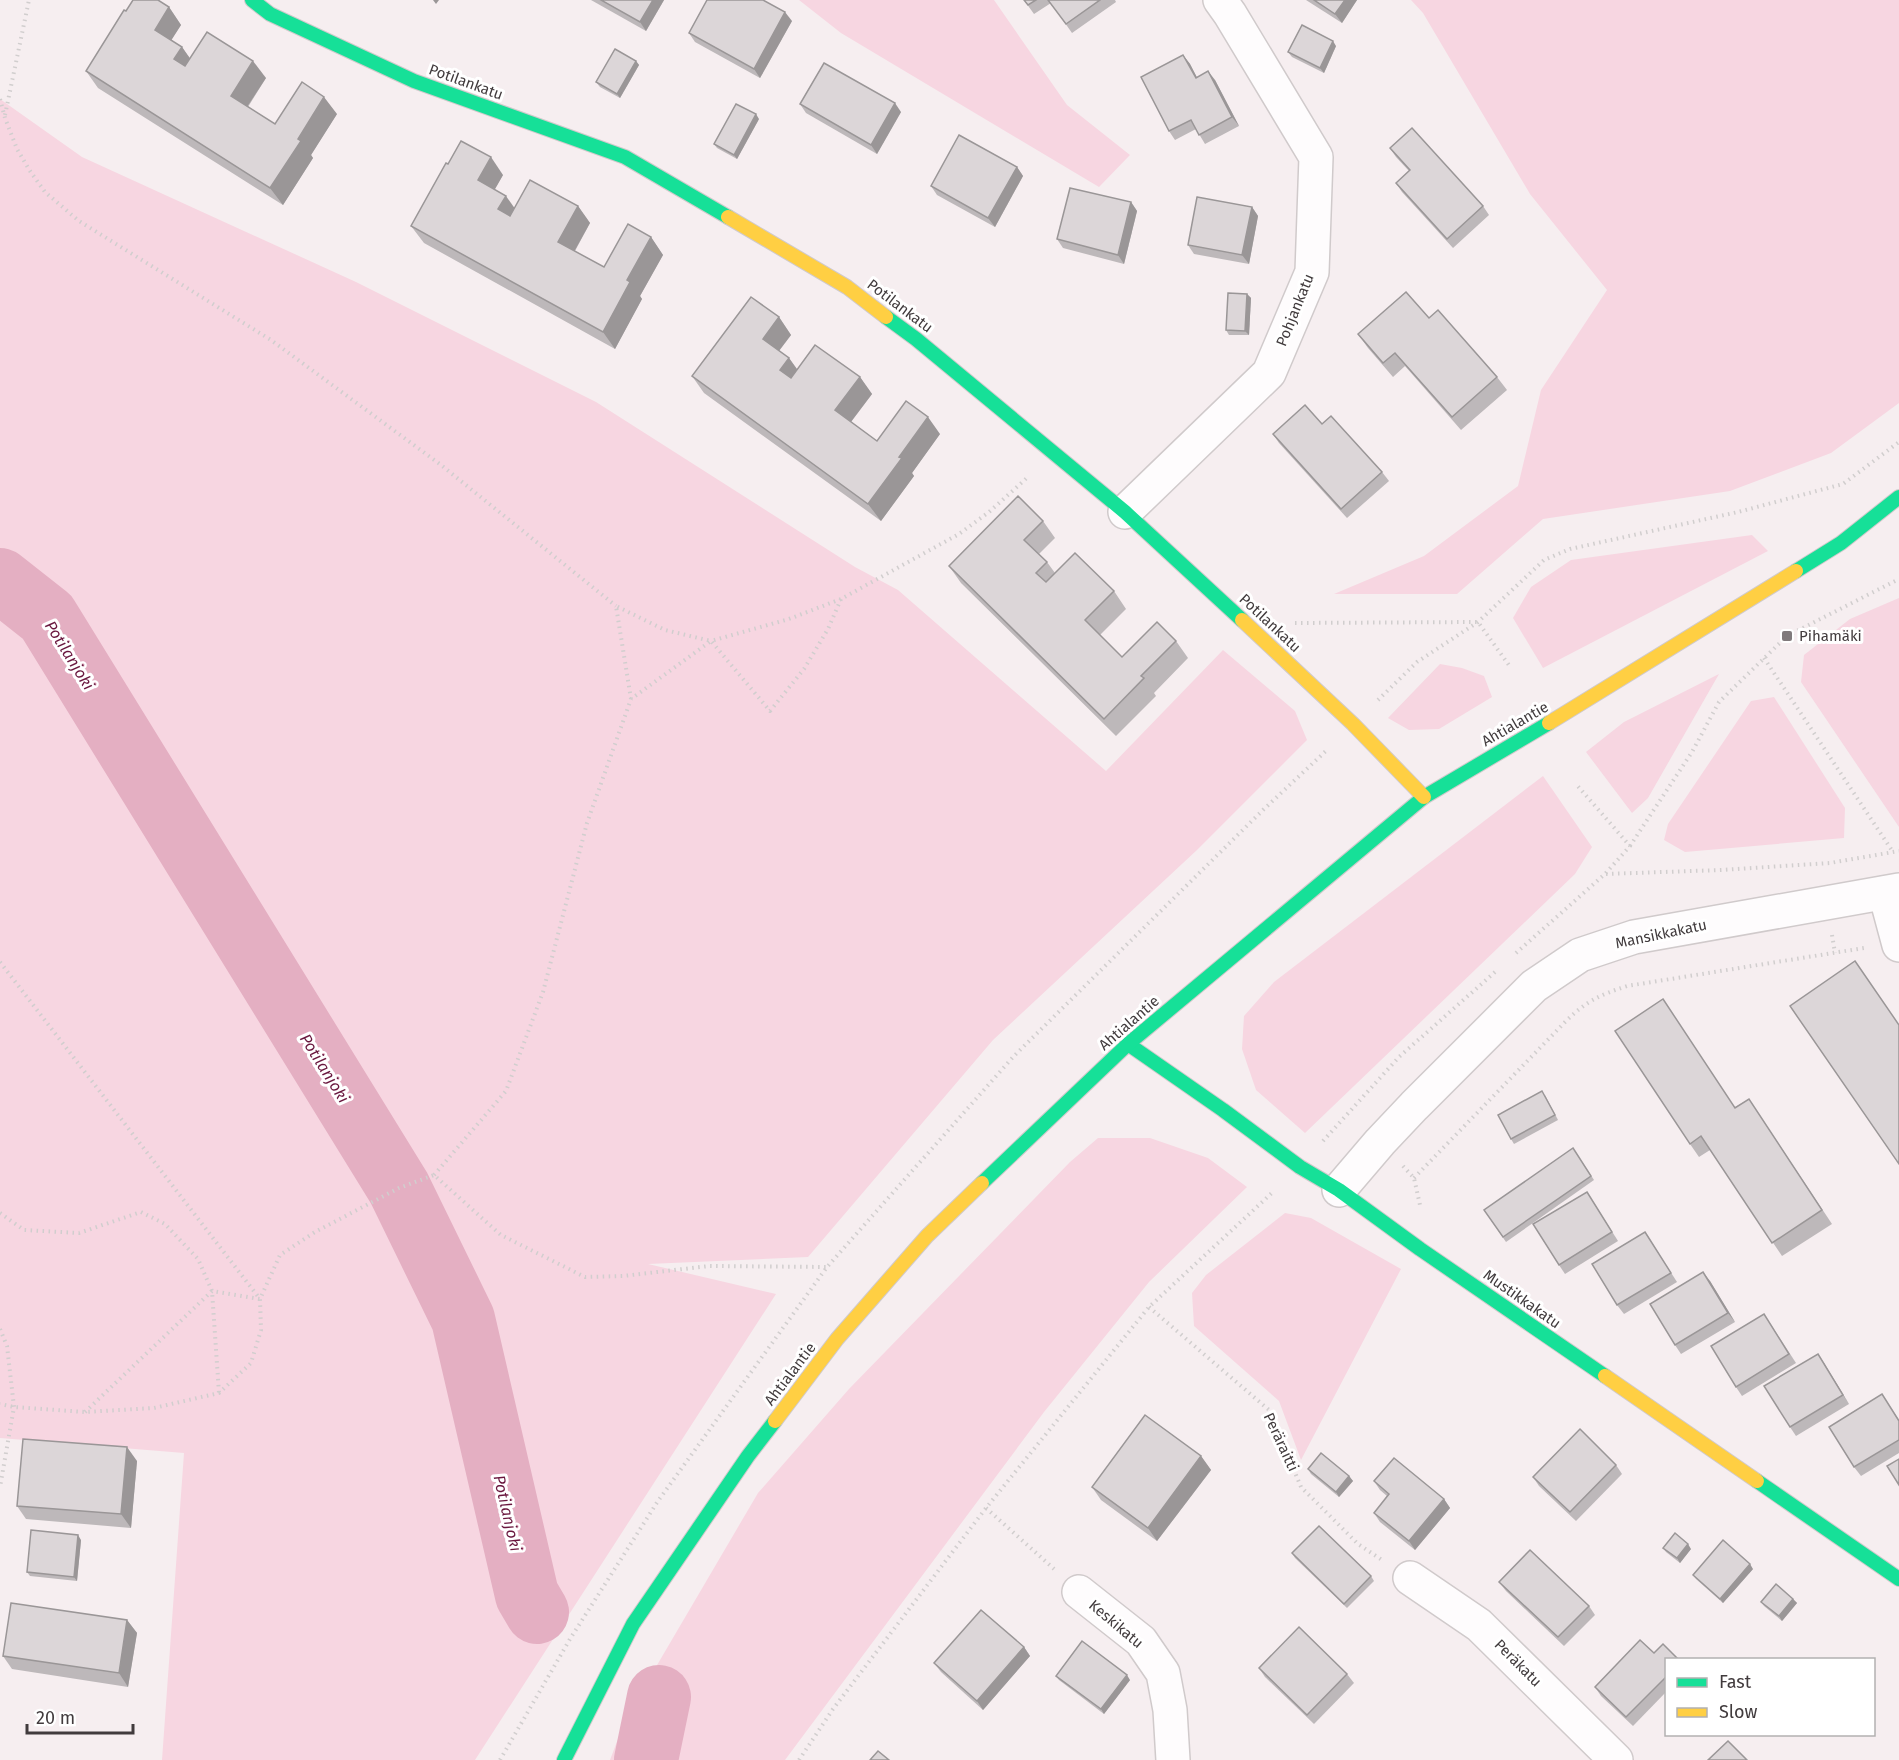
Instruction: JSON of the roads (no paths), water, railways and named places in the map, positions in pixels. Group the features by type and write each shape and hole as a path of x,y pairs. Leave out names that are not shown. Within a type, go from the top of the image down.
{"street":[{"name":"Potilankatu","path":"252,0 270,14 414,81 626,157 847,287 916,339 1125,512 1353,724 1424,797"},
{"name":"Pohjankatu","path":"1125,512 1269,373 1312,272 1316,157 1220,0"},
{"name":"Ahtialantie","path":"564,1760 633,1624 748,1456 837,1339 927,1236 1128,1044 1424,797 1596,696 1841,543 1899,497"},
{"path":"1892,891 1899,944"},
{"name":"Mansikkakatu","path":"1339,1190 1414,1106 1534,986 1580,955 1634,937 1892,891"},
{"name":"Mustikkakatu","path":"1128,1044 1300,1167 1339,1190 1420,1249 1899,1579"},
{"name":"Peräkatu","path":"1410,1578 1479,1625 1616,1760"},
{"name":"Keskikatu","path":"1079,1592 1141,1641 1163,1673 1170,1710 1173,1760"}],"waterway":[{"name":"Potilanjoki","path":"0,580 47,617 399,1188 463,1319 527,1595 537,1612"},
{"name":"Potilanjoki","path":"646,1760 659,1697"}],"place":[{"name":"Pihamäki","path":"1787,636"}]}
